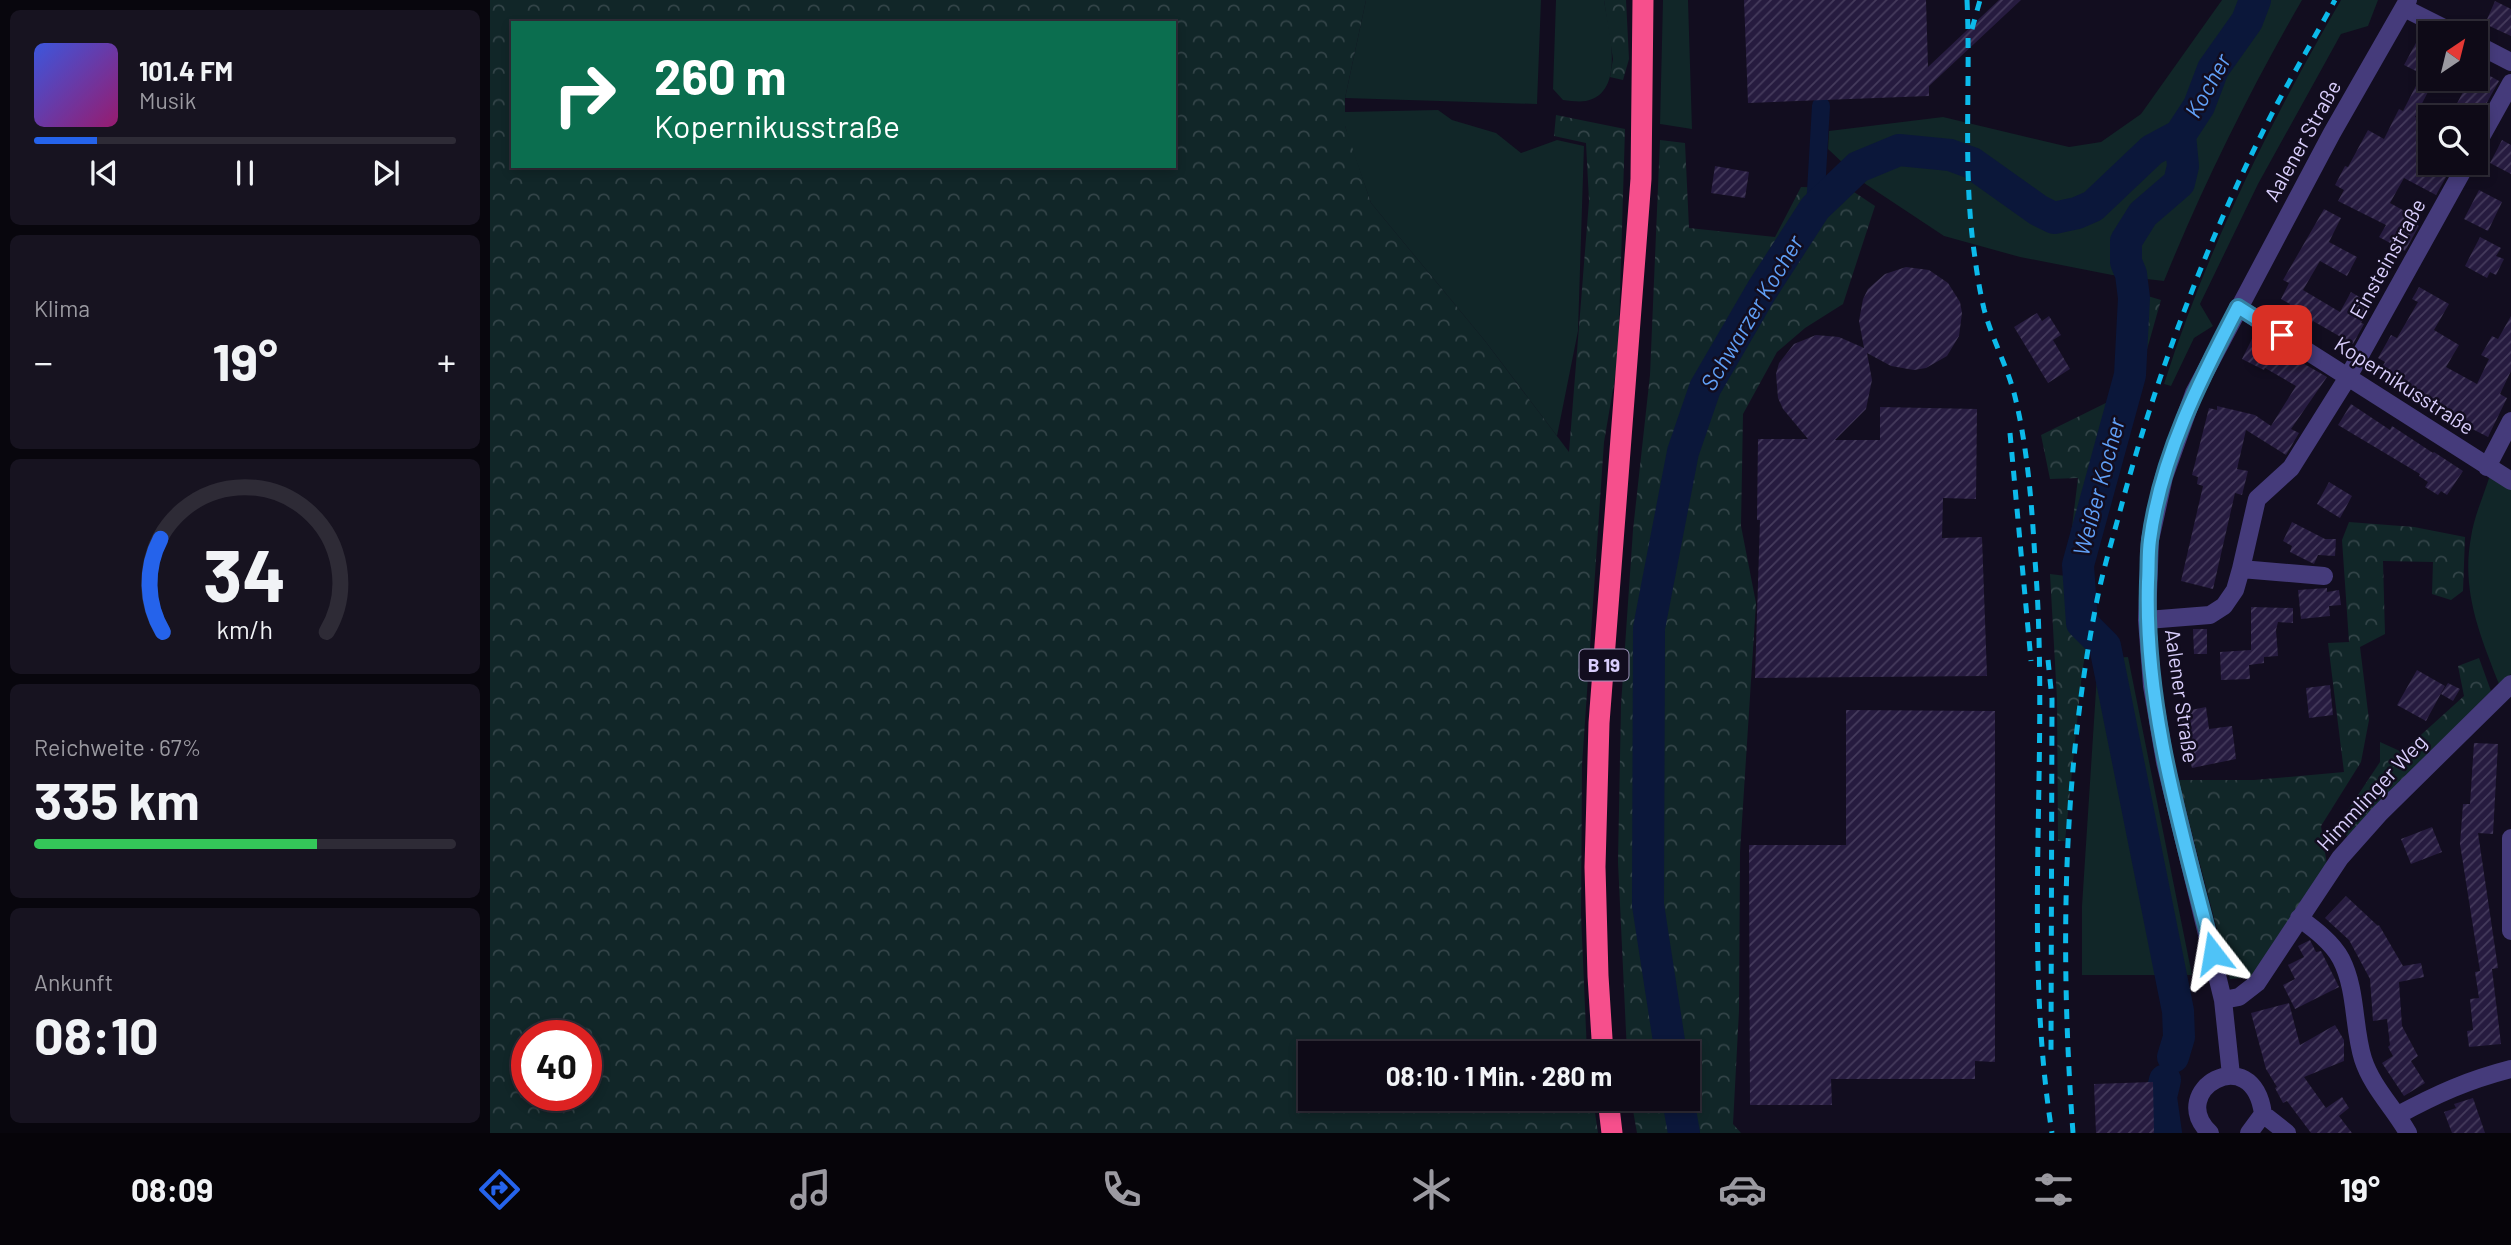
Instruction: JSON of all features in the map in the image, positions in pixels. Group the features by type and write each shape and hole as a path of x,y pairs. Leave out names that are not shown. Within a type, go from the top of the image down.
{"highway":[{"name":"B 19","path":"1602,1041 1595,867 1599,723 1641,179 1643,0"},
{"path":"1609,1111 1612,1133"}],"street":[{"path":"2406,4 2434,21"},
{"name":"Aalener Straße","path":"2231,1076 2223,1000 2165,762 2152,686 2147,620 2150,540 2164,477 2193,393 2406,4"},
{"path":"2488,50 2511,62"},
{"path":"2488,124 2511,83"},
{"name":"Einsteinstraße","path":"2147,620 2210,615 2224,607 2235,590 2257,499 2291,468 2348,377 2460,175"},
{"name":"Kopernikusstraße","path":"2238,307 2511,481"},
{"path":"2487,467 2511,421"},
{"path":"2241,569 2324,576"},
{"name":"Himmlinger Weg","path":"2223,1000 2239,997 2257,983 2340,858 2380,813 2510,690"},
{"path":"2511,838 2511,931"},
{"path":"2299,918 2321,935 2341,959 2351,991 2363,1060 2376,1087 2408,1133"},
{"path":"2398,1115 2434,1095 2473,1079 2511,1069"},
{"path":"2210,1133 2199,1119 2199,1098 2211,1082 2220,1077 2231,1076 2251,1083 2258,1092 2263,1114 2287,1133"},
{"path":"2249,1133 2263,1114"}],"green space":[{"path":"490,0 1366,0 1345,98 1345,126 1371,203 1485,341 1569,452 1589,201 1586,143 1554,136 1556,115 1625,129 1618,360 1604,442 1582,765 1581,915 1586,1041 1298,1041 1298,1111 1595,1111 1598,1133 490,1133"},
{"path":"1366,0 1541,0 1537,104 1345,98"},
{"path":"1556,0 1604,0 1611,42 1611,73 1607,86 1599,95 1586,101 1563,100 1553,89"},
{"path":"1604,0 1626,0 1629,59 1623,80 1610,77 1613,59"},
{"path":"1663,0 1688,0 1692,129 1660,124"},
{"path":"2222,0 2302,0 2228,138 2164,281 2112,275 2020,257 1944,236 1864,183 1828,149 1829,131 1943,117 2069,147 2101,142 2141,114"},
{"path":"2341,0 2378,0 2368,26 2341,34 2258,184 2200,304 2213,326 2194,338 2171,386 2164,384 2200,284 2242,187 2289,92"},
{"path":"1438,110 1452,120 1496,133 1521,153 1557,140 1584,146 1578,331 1557,436 1485,341 1371,203 1345,126 1345,112"},
{"path":"1660,140 1685,143 1689,228 1775,237 1801,187 1848,188 1875,206 1843,304 1805,328 1777,352 1743,414 1741,526 1756,603 1740,852 1739,1011 1733,1124 1741,1133 1637,1133 1633,1111 1700,1111 1700,1041 1626,1041 1618,862 1621,705 1633,530 1650,375"},
{"path":"2141,294 2161,300 2121,441 2116,444 2097,507 2087,570 2094,601 2082,673 2065,841 2058,841 2057,699 2050,574 2066,576 2078,478 2050,479 2041,435 2120,396"},
{"path":"2490,475 2511,488 2511,674 2499,684 2474,612 2468,576 2472,529"},
{"path":"2349,522 2414,527 2465,537 2463,591 2451,600 2432,594 2433,562 2383,561 2385,634 2360,647 2369,720 2361,762 2321,826 2327,865 2253,977 2230,979 2178,780 2254,780 2344,772 2328,643 2349,642 2342,540"},
{"path":"2128,657 2192,975 2082,975 2082,906 2098,659"},
{"path":"2479,658 2491,691 2381,801 2348,839 2340,822 2380,762 2380,742 2402,752 2464,696 2458,666"}],"building":[{"path":"1744,0 1926,0 1928,67 1999,0 2021,0 1929,86 1929,96 1748,103"},
{"path":"2495,1 2511,9 2511,36 2488,25 2486,21"},
{"path":"2417,41 2418,42 2418,72 2404,65"},
{"path":"2488,75 2499,81 2486,105 2456,105 2463,91 2488,91"},
{"path":"2418,82 2418,91 2428,91 2421,105 2418,105 2415,117 2418,118 2418,175 2447,175 2436,195 2404,178 2390,203 2408,213 2405,219 2419,226 2405,251 2379,237 2386,225 2338,201 2344,190 2335,185 2368,130 2384,139 2399,109 2403,111"},
{"path":"2502,140 2511,145 2511,174 2490,163"},
{"path":"1715,166 1749,172 1745,198 1711,193"},
{"path":"2479,190 2502,202 2488,231 2464,219"},
{"path":"2324,209 2341,218 2329,242 2357,257 2347,276 2320,261 2303,290 2340,312 2351,292 2371,304 2353,344 2313,321 2312,323 2287,310 2290,304 2281,299 2289,283 2283,280"},
{"path":"2480,237 2501,248 2496,256 2504,259 2496,275 2490,272 2487,278 2465,266"},
{"path":"1906,267 1929,270 1948,283 1960,302 1962,313 1959,336 1947,356 1926,368 1914,370 1891,366 1867,353 1872,380 1866,409 1835,440 1880,440 1880,407 1977,409 1976,499 1943,498 1942,538 1982,537 1987,676 1755,678 1760,520 1757,520 1758,439 1808,439 1783,409 1778,398 1776,374 1779,363 1794,344 1816,335 1839,337 1864,348 1859,321 1863,299 1868,289 1885,274"},
{"path":"2419,287 2449,304 2434,330 2459,345 2446,367 2477,384 2489,359 2481,355 2492,336 2498,339 2511,316 2511,371 2500,394 2507,398 2488,437 2445,415 2448,409 2379,372 2385,362 2378,358 2391,335 2397,338 2418,302 2412,299"},
{"path":"2037,313 2042,321 2049,316 2061,335 2053,340 2070,369 2048,383 2014,327"},
{"path":"2254,335 2327,377 2291,429 2299,433 2286,455 2246,430 2237,469 2248,471 2242,495 2235,493 2213,589 2181,581 2203,486 2197,484 2198,477 2192,475 2209,408 2217,410 2217,406 2255,415 2271,426 2296,386 2265,368 2264,370 2242,359"},
{"path":"2351,404 2390,430 2392,426 2463,471 2447,495 2441,491 2438,495 2425,487 2428,482 2419,476 2420,474 2338,425"},
{"path":"2329,482 2352,496 2340,518 2317,504"},
{"path":"2292,522 2325,539 2336,539 2335,556 2318,555 2314,564 2290,552 2292,546 2283,541"},
{"path":"2327,588 2327,592 2339,590 2341,605 2329,606 2330,616 2301,619 2298,590"},
{"path":"2251,607 2293,608 2293,623 2278,622 2278,656 2264,657 2264,663 2249,665 2250,679 2221,680 2220,652 2251,650"},
{"path":"2193,629 2207,629 2207,654 2194,654"},
{"path":"2417,670 2445,686 2426,721 2397,705"},
{"path":"2448,683 2460,689 2453,701 2441,694"},
{"path":"2330,685 2333,715 2309,718 2306,688"},
{"path":"2206,707 2209,729 2232,726 2236,759 2192,768 2181,712"},
{"path":"1846,710 1995,711 1995,1062 1975,1061 1975,1079 1831,1079 1832,1105 1750,1105 1749,845 1846,845"},
{"path":"2474,743 2498,744 2493,834 2478,833 2498,968 2492,969 2501,1044 2469,1047 2467,1031 2473,1030 2470,999 2479,998 2475,972 2480,971 2460,844 2463,804 2470,804"},
{"path":"2432,827 2442,852 2411,864 2401,839"},
{"path":"2346,896 2379,925 2403,966 2421,963 2424,977 2399,982 2402,1026 2418,1056 2411,1061 2425,1083 2404,1096 2382,1063 2393,1056 2388,1047 2387,1019 2373,1021 2370,979 2349,940 2325,918"},
{"path":"2310,940 2316,952 2321,951 2339,987 2295,1009 2283,985 2295,979 2288,965 2304,957 2298,946"},
{"path":"2289,1003 2300,1045 2335,1025 2344,1040 2344,1061 2304,1077 2326,1108 2342,1097 2349,1108 2339,1116 2352,1133 2311,1133 2287,1101 2283,1103 2275,1088 2277,1087 2266,1069 2251,1013"},
{"path":"2153,1082 2154,1133 2096,1133 2094,1084"},
{"path":"2473,1098 2485,1133 2452,1133 2444,1112 2456,1108 2454,1104"}],"waterway":[{"name":"Schwarzer Kocher","path":"1669,1041 1648,905 1649,628 1683,452 1705,388 1762,290 1815,208 1858,167 1899,150 1950,155 1972,163 2038,210 2054,218 2077,213 2093,206 2152,150 2180,135 2199,106 2213,69 2247,21 2255,0"},
{"path":"1815,208 1821,106"},
{"name":"Weißer Kocher","path":"2173,1057 2179,1037 2178,1011 2105,646 2082,623 2078,565 2130,375 2134,298 2131,274 2126,262 2126,241 2143,214 2179,183 2183,166 2180,135"},
{"name":"Weißer Kocher","path":"2165,1080 2161,1097 2166,1133"},
{"name":"Schwarzer Kocher","path":"1680,1111 1684,1133"}],"railway":[{"path":"1967,0 1971,226 1984,309 2009,377 2020,420 2032,520 2039,632 2039,991 2043,1062 2052,1133"},
{"path":"1972,29 1980,0"},
{"path":"2073,1133 2066,1000 2067,866 2077,732 2085,666 2100,587 2154,395 2190,296 2253,151 2335,0"},
{"path":"2010,433 2031,661"},
{"path":"2048,660 2052,699 2051,1052"}],"route":[{"path":"2213,953 2165,762 2152,686 2147,620 2150,540 2164,477 2193,393 2238,307 2282,335"}],"water label":[{"name":"Kocher","path":"2208,86"}]}
